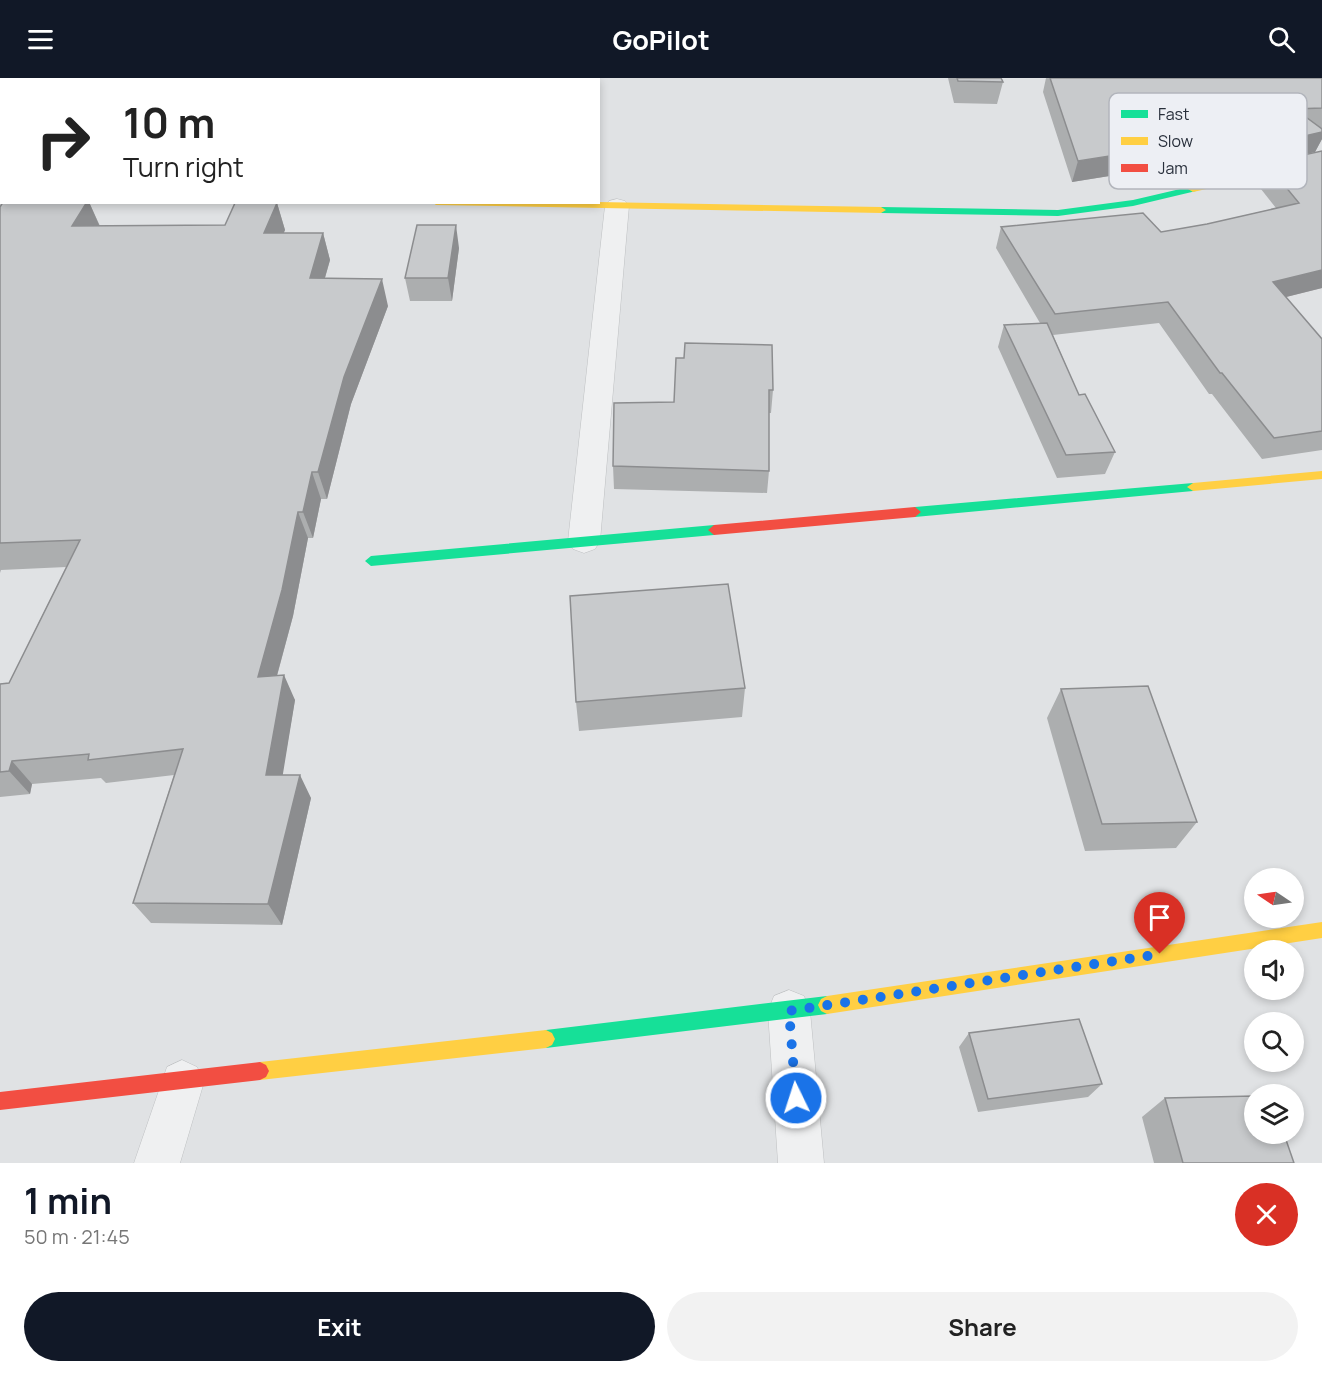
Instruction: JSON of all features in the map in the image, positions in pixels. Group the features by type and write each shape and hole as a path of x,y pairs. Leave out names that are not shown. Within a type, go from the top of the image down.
{"street":[{"path":"1307,163 1322,160"},
{"path":"526,204 1058,213 1133,203 1195,189"},
{"path":"584,541 617,206"},
{"path":"371,561 1322,475"},
{"path":"0,1101 789,1011 1322,930"},
{"path":"789,1011 801,1163"},
{"path":"157,1163 182,1082"}],"building":[{"path":"957,78 1001,78 1003,82 958,81"},
{"path":"1050,78 1322,78 1322,108 1307,109 1307,93 1109,93 1109,156 1078,161"},
{"path":"1307,118 1322,129 1322,132 1307,135"},
{"path":"1322,151 1322,270 1273,282 1322,339 1322,431 1274,438 1220,373 1168,302 1055,314 1001,227 1143,213 1161,232 1299,203 1287,189 1307,189 1307,154"},
{"path":"2,204 86,204 72,226 225,225 235,204 277,204 264,233 323,233 310,278 382,279 344,377 318,472 312,472 303,512 298,512 282,590 258,677 284,675 266,775 300,775 268,904 133,903 183,749 88,760 89,754 12,761 9,771 0,772 0,684 9,683 80,540 0,543"},
{"path":"417,225 456,225 448,278 405,278"},
{"path":"1047,323 1079,395 1085,394 1115,452 1066,455 1004,325"},
{"path":"685,343 772,345 773,390 769,390 769,471 613,466 614,403 674,402 676,358 684,358"},
{"path":"728,584 745,688 576,702 570,596"},
{"path":"1148,686 1197,822 1102,824 1061,689"},
{"path":"1079,1019 1102,1084 988,1099 969,1033"},
{"path":"1244,1096 1244,1144 1287,1144 1294,1163 1183,1163 1165,1098"}],"traffic: fast":[{"path":"881,210 1058,213 1133,203 1193,189"},
{"path":"915,512 1193,487"},
{"path":"371,561 714,530"},
{"path":"546,1039 827,1005"}],"traffic: slow":[{"path":"1307,163 1322,160"},
{"path":"547,204 881,210"},
{"path":"1193,487 1322,475"},
{"path":"827,1005 1322,930"},
{"path":"260,1071 546,1039"}],"traffic: jam":[{"path":"714,530 915,512"},
{"path":"0,1101 260,1071"}],"route":[{"path":"796,1098 789,1011 1160,954"}]}
